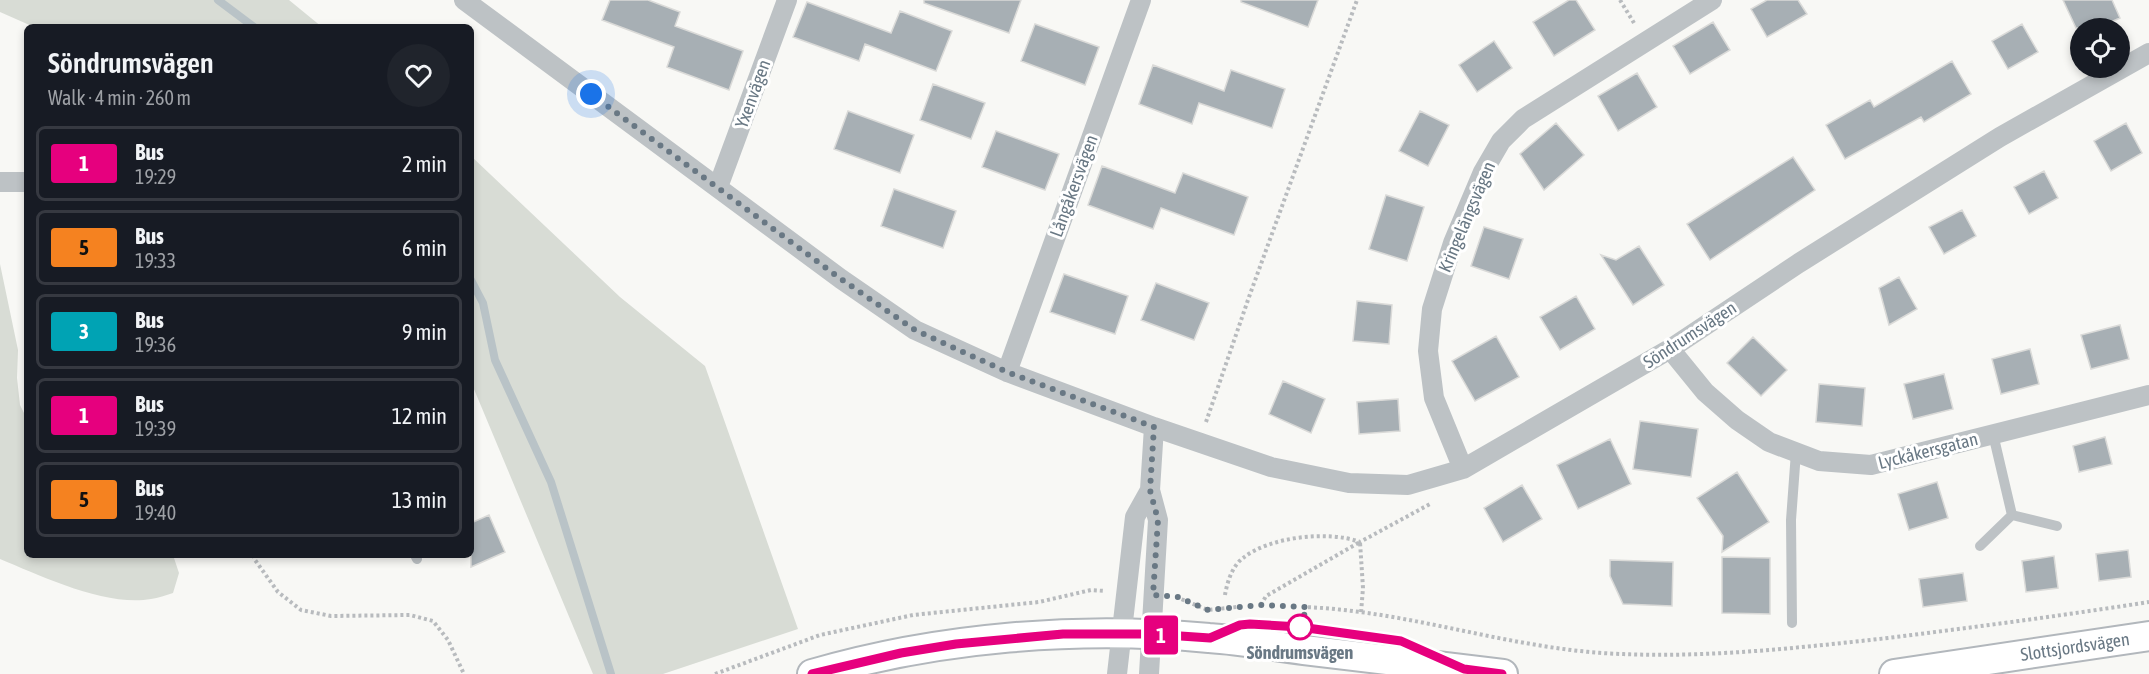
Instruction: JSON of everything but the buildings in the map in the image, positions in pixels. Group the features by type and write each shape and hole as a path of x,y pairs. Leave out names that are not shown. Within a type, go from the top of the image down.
{"main road":[{"path":"812,674 901,653 956,644 1053,635 1121,634 1210,638 1503,674"},
{"name":"Slottsjordsvägen","path":"1894,674 2149,636"}],"street":[{"name":"Söndrumsvägen","path":"464,0 841,279 915,330 1007,372 1270,467 1349,483 1408,485 1463,469 1670,349 1799,263 2000,137 2149,53"},
{"name":"Yxenvägen","path":"718,187 787,0"},
{"name":"Långåkersvägen","path":"1007,372 1141,0"},
{"name":"Kringelängsvägen","path":"1463,469 1434,398 1428,351 1432,309 1453,243 1483,171 1501,141 1522,119 1712,0"},
{"path":"0,182 24,182"},
{"name":"Lyckåkersgatan","path":"1670,349 1705,392 1737,420 1769,442 1819,461 1870,465 2149,394"},
{"path":"1149,674 1158,520 1150,490 1154,427"},
{"path":"1117,674 1135,517 1150,490"}],"lane":[{"path":"1993,434 2012,515"},
{"path":"1792,623 1791,520 1796,452"},
{"path":"2012,515 2057,525"},
{"path":"1980,546 2012,515"}],"path":[{"path":"1199,442 1356,0"},
{"path":"1261,605 1266,596 1433,502"},
{"path":"1225,596 1228,581 1240,559 1263,545 1303,537 1347,537 1360,542"},
{"path":"1360,542 1363,588 1361,613"},
{"path":"254,558 278,592 301,610 331,616 410,615 433,621 448,640 464,674"},
{"path":"715,674 820,635 913,615 1039,602 1091,590 1127,592"},
{"path":"1153,595 1178,597 1208,610 1239,607"},
{"path":"1296,607 1361,613 1539,645 1602,653 1697,654 1800,648 2002,624 2149,602"},
{"path":"1250,606 1272,606"}],"shaded area":[{"path":"0,0 289,0 318,24 27,24 0,12"},
{"path":"474,159 620,297 705,366 798,629 663,674 593,674 474,389"},
{"path":"0,264 18,350 17,378 20,405 24,413 24,558 174,558 179,573 173,593 151,599 114,599 54,581 0,559"}],"waterway":[{"path":"218,0 250,24"},
{"path":"474,286 483,303 495,360 551,482 611,674"}],"bus line":[{"name":"1","path":"812,674 901,653 956,644 1063,634 1151,634 1210,638 1240,625 1269,624 1401,641 1464,669 1502,674"}],"place":[{"name":"Söndrumsvägen","path":"1300,627"}],"route":[{"path":"591,94 841,279 915,330 1007,372 1154,427 1150,490 1158,520 1153,595 1178,597 1208,610 1261,605 1307,607 1300,627"}]}
